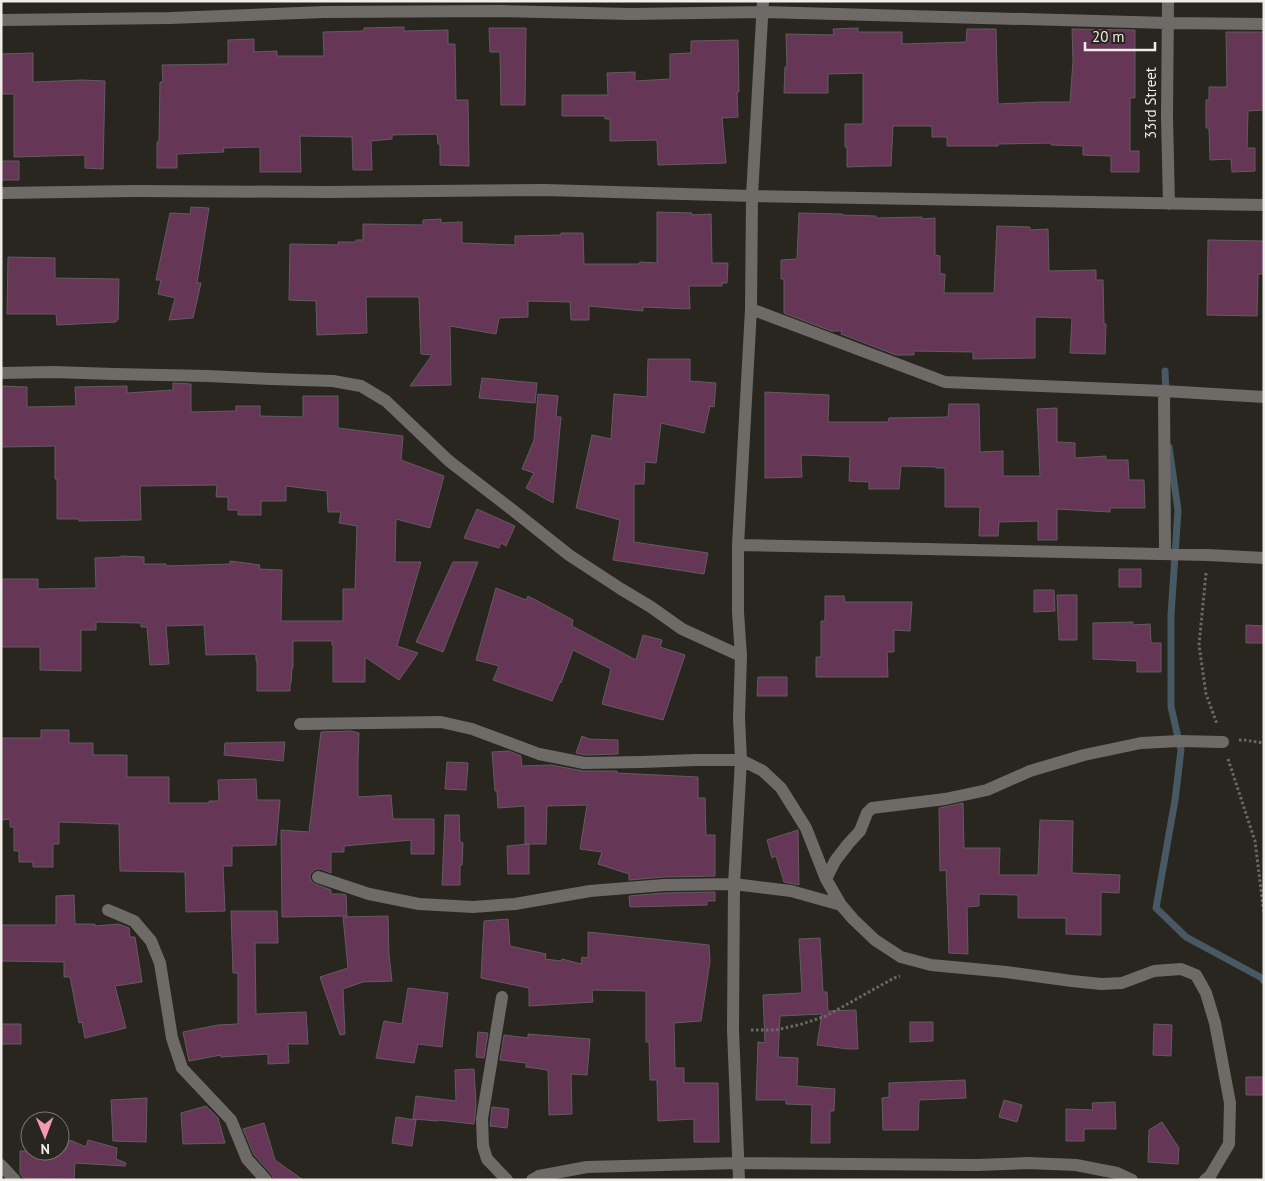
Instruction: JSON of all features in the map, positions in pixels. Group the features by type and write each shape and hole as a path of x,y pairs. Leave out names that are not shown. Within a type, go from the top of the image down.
{"street":[{"name":"33rd Street","path":"1168,1 1167,117 1169,204"},
{"path":"739,1180 733,1030 734,884 741,760 738,545 751,309 752,196 763,7"},
{"path":"1,20 170,18 324,12 500,11 631,14 763,7 1168,24 1264,24"},
{"path":"1,193 545,190 752,196 1264,205"},
{"path":"751,309 945,382 1264,397"},
{"path":"1,373 53,372 208,376 333,381 361,386 386,401 449,461 568,556 651,607 682,629 741,656"},
{"path":"1164,391 1165,554"},
{"path":"738,545 1165,554 1264,558"},
{"path":"300,724 441,722 472,730 538,754 584,763 741,760 764,771 781,788 806,828 826,879 841,905 875,940 901,957 931,965 1101,984 1122,983 1154,971 1181,969 1196,975 1206,992 1216,1023 1230,1103 1229,1144 1210,1176 1205,1180"},
{"path":"826,879 848,844 860,831 866,813 872,808 945,799 987,790 1030,770 1084,755 1140,743 1179,741 1223,742"},
{"path":"318,877 369,894 419,904 474,907 515,904 590,891 664,885 734,884 791,891 841,905"},
{"path":"108,910 134,921 151,941 160,963 172,1038 182,1068 231,1120 248,1159 266,1180"},
{"path":"502,998 482,1119 483,1146 487,1159 507,1180"},
{"path":"532,1180 538,1176 587,1168 738,1163 1028,1163 1076,1165 1117,1173 1132,1180"},
{"path":"1,1165 15,1180"}],"path":[{"path":"1223,742 1244,740 1264,743"},
{"path":"733,1030 776,1030 802,1024 826,1016 894,978 931,965"}],"building":[{"path":"404,27 404,31 448,30 448,44 455,44 456,100 468,100 469,166 440,165 440,144 438,144 437,134 392,135 392,139 371,141 372,170 353,170 352,137 300,136 301,172 260,172 260,147 223,148 224,152 177,154 177,168 157,168 160,82 163,82 162,65 228,64 228,40 254,39 254,52 277,51 277,56 324,56 323,32 364,31 364,28"},
{"path":"489,28 526,28 525,105 501,105 500,52 490,52"},
{"path":"858,28 858,32 902,32 902,44 966,42 967,29 996,29 998,104 1070,102 1073,61 1072,29 1135,30 1135,98 1130,98 1130,151 1139,151 1139,172 1111,172 1111,156 1083,155 1083,146 1051,145 1051,143 947,146 947,137 932,137 932,126 893,126 891,166 847,167 845,124 863,124 863,73 828,74 828,93 784,93 785,67 787,67 786,34 834,35 833,29"},
{"path":"1226,32 1264,32 1264,110 1248,111 1247,148 1255,148 1255,171 1232,172 1231,159 1210,160 1209,128 1206,128 1206,100 1209,100 1209,87 1227,87"},
{"path":"738,40 738,117 722,118 726,163 658,165 657,140 610,141 610,119 605,119 605,116 562,116 562,95 608,95 607,73 635,72 635,81 670,79 670,54 691,53 691,41"},
{"path":"33,53 33,82 105,81 103,169 85,168 85,155 14,157 14,94 1,94 1,54"},
{"path":"1,161 19,161 19,180 1,180"},
{"path":"191,207 209,208 197,283 201,283 193,318 169,320 175,298 158,294 161,280 156,280 170,213 190,214"},
{"path":"657,212 692,213 692,215 711,214 712,263 728,263 727,283 722,283 722,286 689,286 690,309 643,307 643,311 589,306 589,320 571,320 570,302 528,301 528,317 499,318 496,334 450,326 451,385 410,386 432,355 421,354 419,297 366,297 367,333 317,335 316,301 289,300 290,244 338,245 338,242 356,242 356,240 363,240 363,224 423,225 423,220 441,219 441,223 462,222 462,243 515,245 515,236 583,233 584,264 639,264 640,262 657,263"},
{"path":"799,213 876,216 876,218 935,218 935,255 940,256 940,274 945,274 944,293 994,293 997,226 1030,227 1030,230 1048,229 1049,271 1096,270 1096,280 1103,280 1104,324 1106,324 1105,354 1070,353 1072,318 1035,317 1035,358 973,359 973,352 914,351 914,355 896,355 841,334 842,331 831,331 784,313 784,279 781,279 781,260 797,259"},
{"path":"1208,240 1264,241 1264,274 1258,274 1257,316 1207,315"},
{"path":"8,257 55,258 55,278 119,279 118,320 116,322 57,325 56,314 7,314"},
{"path":"648,359 690,359 690,381 716,383 714,407 710,406 704,433 661,423 656,463 645,462 644,484 634,484 634,542 708,553 704,574 613,560 620,520 576,508 592,435 611,439 614,394 647,397"},
{"path":"482,378 537,383 535,403 479,398"},
{"path":"173,383 191,384 191,412 236,411 236,406 260,406 260,416 303,417 303,396 338,396 338,428 403,436 401,460 444,476 430,528 396,519 395,562 421,562 397,646 418,653 399,680 365,657 365,682 333,682 332,641 293,641 293,668 290,691 257,691 256,654 206,655 204,625 166,626 169,664 150,665 147,627 141,627 141,623 96,622 96,630 81,630 81,671 40,670 40,647 1,647 1,579 38,579 38,589 96,588 95,558 121,556 144,557 144,564 166,564 166,566 230,564 230,561 260,565 259,569 282,570 281,621 343,621 343,589 355,589 357,526 339,523 341,512 328,512 327,491 286,486 286,501 261,501 261,515 238,515 238,510 228,510 228,497 216,497 217,485 140,486 141,520 79,521 79,519 57,519 55,446 1,447 1,386 27,387 27,407 76,406 75,387 127,386 127,393 173,390"},
{"path":"765,392 829,395 828,422 888,422 889,418 948,417 949,404 979,404 980,452 1003,451 1003,476 1040,476 1037,409 1057,408 1057,442 1075,443 1075,458 1106,456 1106,460 1128,460 1129,480 1144,480 1145,508 1110,508 1110,512 1057,509 1057,540 1038,540 1038,521 999,522 998,536 979,536 980,507 945,507 945,468 901,466 899,489 869,489 869,482 849,481 850,457 801,455 802,477 765,478"},
{"path":"538,394 558,396 556,417 561,417 553,503 526,488 534,473 522,469 534,440"},
{"path":"477,509 515,526 506,546 501,543 499,548 464,538"},
{"path":"453,562 478,562 443,652 416,642"},
{"path":"1119,569 1141,569 1141,587 1119,587"},
{"path":"496,588 526,600 528,596 573,620 572,626 636,660 643,635 662,640 660,647 685,655 663,720 602,704 611,669 573,650 552,701 493,680 499,666 476,660"},
{"path":"1034,590 1054,590 1055,611 1034,612"},
{"path":"1057,595 1077,595 1077,640 1059,640"},
{"path":"825,596 844,596 845,602 912,602 910,631 894,630 894,652 887,652 888,677 816,677 816,657 821,657 821,621 825,621"},
{"path":"1133,622 1133,625 1150,624 1151,643 1161,643 1161,672 1137,672 1137,661 1093,659 1093,623"},
{"path":"1246,625 1264,626 1264,643 1246,643"},
{"path":"758,677 787,677 787,696 757,696"},
{"path":"41,730 69,730 69,743 93,743 93,755 127,755 127,777 169,777 169,803 209,803 209,801 219,801 218,780 256,779 257,800 280,800 276,845 232,846 232,866 223,866 225,911 186,912 185,872 120,871 119,824 59,822 59,844 53,844 53,867 33,867 33,862 19,862 19,851 14,851 14,827 10,827 10,819 1,820 1,738 41,738"},
{"path":"351,731 359,733 358,797 391,795 393,819 434,819 434,854 411,854 411,840 344,846 344,852 331,852 331,873 316,869 310,874 310,878 315,884 331,890 331,894 346,895 347,916 282,917 281,830 309,832 321,732"},
{"path":"582,736 589,739 618,740 618,754 585,755 576,753"},
{"path":"285,742 283,761 224,755 225,743"},
{"path":"509,751 521,756 522,766 551,765 583,771 617,771 617,773 698,777 698,798 705,798 706,835 715,835 715,876 629,880 629,874 598,864 602,852 580,849 587,805 547,806 546,844 525,844 525,806 498,808 497,791 495,791 492,752"},
{"path":"447,762 468,763 466,790 445,789"},
{"path":"963,803 964,848 1000,848 999,875 1038,875 1040,820 1073,821 1072,873 1120,875 1119,893 1101,892 1101,935 1066,934 1066,918 1018,918 1018,895 979,894 979,906 967,907 968,954 949,953 946,870 940,871 939,808"},
{"path":"445,815 459,815 460,842 463,843 460,885 442,885"},
{"path":"798,830 799,885 784,882 776,856 772,858 767,840"},
{"path":"529,844 529,874 508,874 507,846"},
{"path":"715,892 715,901 707,901 707,905 630,907 629,896"},
{"path":"74,895 75,924 95,924 95,926 119,924 129,928 130,937 135,937 142,982 115,986 126,1028 85,1038 82,1022 79,1023 70,977 64,977 64,962 1,961 1,925 56,925 56,896"},
{"path":"231,911 277,911 278,943 255,943 256,1014 306,1012 308,1044 288,1044 289,1063 268,1064 268,1054 221,1057 221,1055 189,1061 183,1032 218,1025 238,1024 238,973 233,973"},
{"path":"388,916 392,981 363,982 343,989 345,1034 340,1035 320,977 348,968 343,917"},
{"path":"508,919 510,946 546,954 545,959 561,961 562,959 581,964 582,957 588,958 588,932 709,945 710,961 701,1021 674,1023 675,1068 684,1068 684,1083 718,1083 719,1142 694,1142 694,1119 658,1121 657,1080 650,1080 649,1042 646,1042 646,991 592,990 593,1002 529,1006 529,988 481,978 484,921"},
{"path":"820,938 823,992 827,992 828,1011 856,1010 858,1049 817,1045 822,1014 780,1016 778,1057 798,1058 797,1086 835,1089 834,1111 830,1111 830,1143 811,1143 812,1105 786,1104 786,1100 756,1100 758,1042 765,1043 763,995 802,993 799,939"},
{"path":"408,988 448,993 442,1047 418,1044 414,1063 376,1058 384,1021 402,1024"},
{"path":"910,1022 933,1022 933,1041 910,1042"},
{"path":"1,1024 21,1024 21,1044 1,1044"},
{"path":"1154,1024 1172,1025 1171,1056 1153,1055"},
{"path":"478,1032 488,1033 484,1058 476,1057"},
{"path":"528,1034 590,1039 587,1075 571,1074 572,1114 549,1115 548,1070 526,1067 526,1063 500,1060 504,1035 528,1038"},
{"path":"474,1069 476,1105 474,1124 413,1119 416,1096 456,1101 455,1070"},
{"path":"1246,1077 1264,1077 1264,1095 1246,1095"},
{"path":"965,1080 966,1098 919,1100 918,1130 883,1130 882,1098 889,1097 889,1083"},
{"path":"147,1098 146,1142 113,1141 111,1100"},
{"path":"1004,1100 1022,1105 1017,1122 999,1117"},
{"path":"1115,1102 1116,1129 1084,1129 1084,1141 1066,1141 1066,1109 1093,1110 1092,1103"},
{"path":"206,1106 218,1118 225,1143 183,1144 181,1113"},
{"path":"492,1107 509,1109 507,1128 490,1126"},
{"path":"396,1117 416,1120 412,1146 392,1143"},
{"path":"1162,1122 1179,1148 1178,1164 1148,1162 1149,1130"},
{"path":"264,1123 275,1160 303,1180 274,1180 272,1175 254,1155 243,1129"},
{"path":"70,1140 86,1147 88,1140 117,1148 116,1159 126,1163 125,1166 75,1163 74,1180 23,1178 20,1173 20,1161 70,1161"}],"waterway":[{"path":"1165,371 1166,394"},
{"path":"1169,447 1178,510 1171,615 1171,707 1181,750 1175,800 1156,908 1186,937 1262,978 1264,981"}]}
